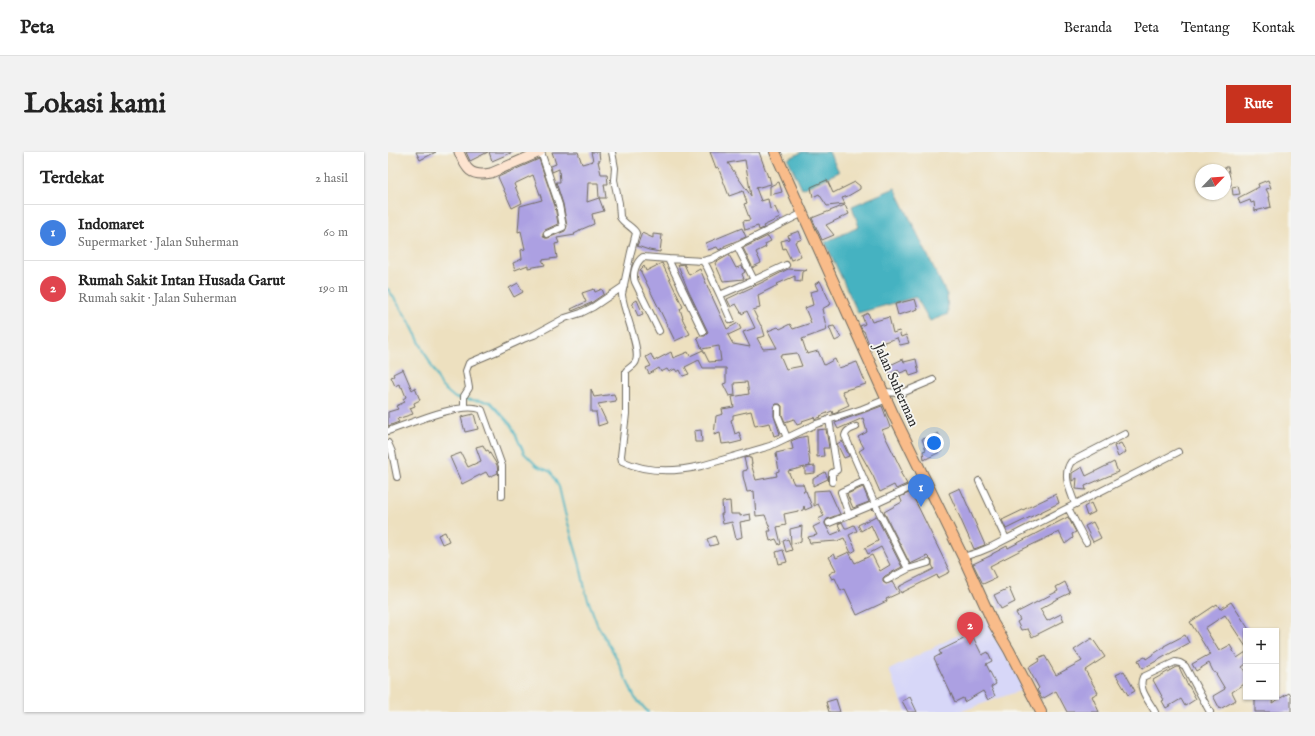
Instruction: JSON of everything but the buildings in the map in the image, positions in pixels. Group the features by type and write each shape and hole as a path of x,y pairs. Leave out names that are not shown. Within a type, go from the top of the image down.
{"main road":[{"path":"459,152 466,167 474,173 484,174 491,173 539,152"},
{"name":"Jalan Suherman","path":"775,152 925,481 963,557 993,623 1009,650 1041,712"}],"street":[{"path":"539,152 559,205 564,227 547,234"},
{"path":"612,152 615,168 614,180 619,203 620,217 627,225 634,229 636,233 622,294 633,333 637,356 635,364 626,371 626,414 621,456 622,461 632,466 661,471 690,468 770,446 829,419 862,409 885,396 902,393 933,380"},
{"path":"659,331 635,282 634,274 638,262 643,257 703,261 711,259 803,213"},
{"path":"737,246 754,280"},
{"path":"668,259 703,332"},
{"path":"703,261 731,320"},
{"path":"720,295 786,265"},
{"path":"464,406 464,396 469,388 466,371 469,363 523,338 534,335 565,318 581,313 624,286"},
{"path":"388,431 464,406 482,410 502,466 502,496"},
{"path":"778,408 778,416 787,438"},
{"path":"829,419 837,470 832,473 832,482"},
{"path":"856,426 848,431 845,436 875,504 908,569"},
{"path":"1074,504 1066,478 1066,468 1071,462 1125,434"},
{"path":"388,443 392,452 397,477"},
{"path":"963,557 979,552 1006,539 1178,452"},
{"path":"849,514 841,492 865,481"},
{"path":"829,523 925,481"},
{"path":"979,482 1006,539"},
{"path":"1068,508 1086,542"},
{"path":"887,580 908,569 928,563"},
{"path":"1155,712 1142,689 1140,682 1143,677 1175,662 1185,666 1210,712"}],"shaded area":[{"path":"987,620 1025,689 959,712 906,712 889,670"}],"water":[{"path":"802,152 829,152 839,172 802,189 788,159"},
{"path":"895,188 947,295 948,314 930,321 916,297 858,313 825,242 859,227 852,206"}],"waterway":[{"path":"388,289 409,321 442,387 455,398 490,402 511,425 524,453 537,466 551,472 559,487 580,565 586,594 597,624 615,655 635,698 648,712"}],"place":[{"name":"Indomaret","path":"921,507"},
{"name":"Rumah Sakit Intan Husada Garut","path":"970,645"}]}
